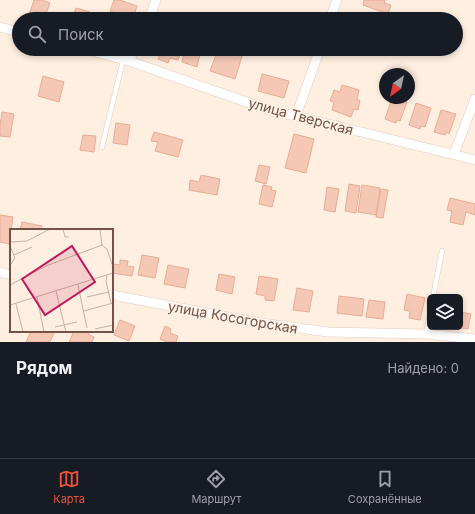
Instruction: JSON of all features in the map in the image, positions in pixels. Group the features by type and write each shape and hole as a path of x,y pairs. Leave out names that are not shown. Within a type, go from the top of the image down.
{"street":[{"path":"152,12 156,0"},
{"path":"332,12 336,0"},
{"path":"0,27 12,30"},
{"name":"улица Тверская","path":"111,56 275,112 475,160"},
{"path":"126,60 129,56"},
{"path":"296,116 317,56"},
{"path":"454,154 475,99"},
{"path":"0,272 10,274"},
{"name":"улица Косогорская","path":"113,295 261,323 328,332 426,334 475,339"}],"lane":[{"path":"102,147 126,60"},
{"path":"434,294 442,251"},
{"path":"426,334 427,329"}],"building":[{"path":"34,0 42,0 50,3 47,12 30,12"},
{"path":"114,0 120,0 137,6 135,12 110,11"},
{"path":"364,0 385,0 384,3 391,5 389,12 382,12 363,5"},
{"path":"76,8 90,12 75,12"},
{"path":"159,56 179,56 178,60 170,58 168,63 158,59"},
{"path":"184,56 200,56 197,67 182,62"},
{"path":"215,56 242,56 235,79 210,71"},
{"path":"262,74 289,81 284,98 258,91"},
{"path":"43,76 64,82 59,102 38,96"},
{"path":"342,85 359,90 357,99 360,101 358,110 354,109 351,117 332,110 334,102 330,101 334,90 340,92"},
{"path":"416,103 431,108 425,127 421,126 420,129 409,125"},
{"path":"390,104 406,104 400,121 397,120 396,123 385,119"},
{"path":"441,110 456,114 449,134 446,132 445,135 434,132"},
{"path":"2,112 14,114 10,137 0,136"},
{"path":"116,123 130,125 127,145 113,143"},
{"path":"154,132 183,140 178,157 155,151 158,142 151,141"},
{"path":"294,134 314,139 306,173 285,168"},
{"path":"83,135 96,136 94,152 80,150"},
{"path":"259,165 270,167 266,184 255,181"},
{"path":"201,175 220,179 217,195 189,190 190,180 199,182"},
{"path":"349,184 360,186 356,213 345,211"},
{"path":"263,185 272,187 271,190 276,191 272,207 259,204"},
{"path":"362,185 380,188 376,215 358,212"},
{"path":"327,187 339,189 335,212 324,210"},
{"path":"381,189 388,190 383,218 376,217"},
{"path":"450,198 475,204 475,215 466,212 463,225 450,222 452,211 447,210"},
{"path":"0,215 13,217 10,229 9,244 0,242"},
{"path":"22,222 42,226 41,229 20,229"},
{"path":"142,255 159,258 155,278 138,275"},
{"path":"120,260 128,261 127,266 134,267 132,276 113,273 113,264 120,265"},
{"path":"168,265 189,269 185,288 164,284"},
{"path":"219,274 235,277 232,294 216,290"},
{"path":"259,276 278,279 274,301 265,300 265,296 256,294"},
{"path":"297,288 313,291 309,312 293,310"},
{"path":"407,294 425,298 420,320 409,318 410,311 404,310"},
{"path":"339,296 364,299 362,316 337,313"},
{"path":"369,300 385,302 383,319 366,317"},
{"path":"463,313 471,314 468,329 463,328"},
{"path":"120,320 135,326 129,341 114,335"},
{"path":"165,326 171,329 170,333 178,336 176,342 167,342 160,339"},
{"path":"31,332 55,332 50,342 26,342"},
{"path":"74,332 89,332 88,334 94,337 92,342 69,342"}]}
